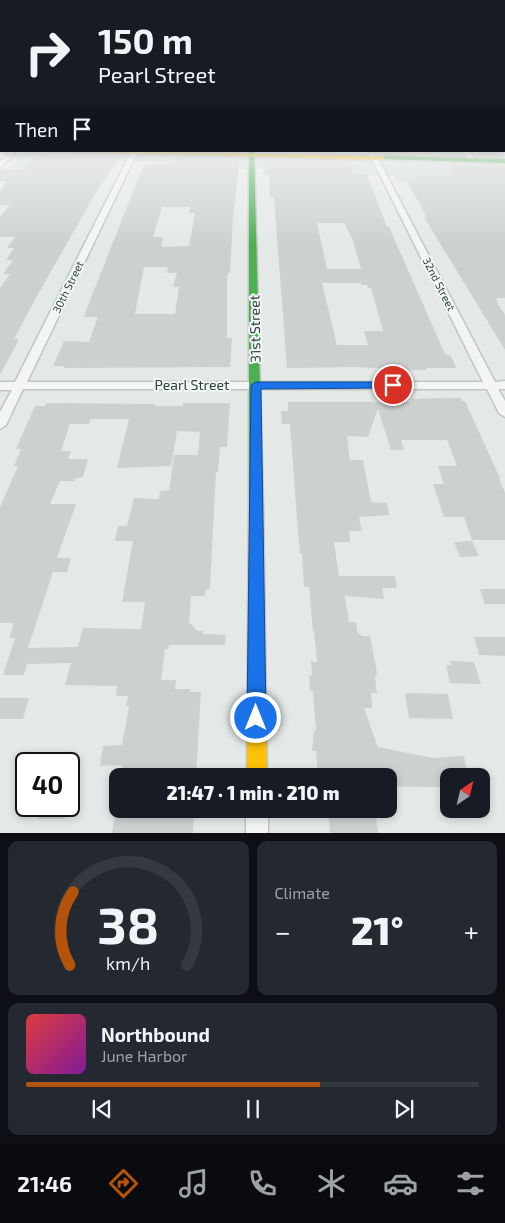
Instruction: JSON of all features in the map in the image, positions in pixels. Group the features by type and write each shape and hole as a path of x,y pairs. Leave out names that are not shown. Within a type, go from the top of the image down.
{"street":[{"name":"30th Street","path":"0,425 127,167"},
{"name":"31st Street","path":"252,167 256,385 257,768"},
{"name":"32nd Street","path":"379,167 505,413"},
{"name":"Pearl Street","path":"0,386 505,385"},
{"path":"257,818 257,833"}],"shaded area":[{"path":"10,167 62,167 61,168 9,168"},
{"path":"190,167 505,167 505,183 399,182 394,175 265,175 263,169 190,169"}],"building":[{"path":"26,167 113,167 95,194 37,296 14,339 19,339 0,375 0,288 10,274 3,274 13,260 6,260 14,248 7,248 15,237 0,237 0,217 10,205 0,205 0,192 7,181 0,181 0,170 24,169"},
{"path":"143,167 239,167 233,214 230,273 228,273 227,280 227,338 232,338 230,367 64,368 64,366 53,366 64,341 89,342 98,317 84,317","holes":["162,207 190,207 189,213 195,213 189,246 161,247 163,237 153,237","144,267 168,267 167,273 177,273 173,287 179,287 175,314 135,314"]},
{"path":"265,167 352,167 353,175 367,175 387,227 389,227 445,354 451,356 456,368 412,370 357,367 287,368 274,198 270,197 269,174 266,174","holes":["317,223 344,223 353,241 361,269 327,269","322,283 361,283 361,285 367,285 368,288 371,288 383,331 364,331 368,345 337,345"]},
{"path":"452,167 505,167 505,298 496,298 498,301 496,301 505,315 505,350 424,217 427,217 407,182 419,182 415,176 452,176"},
{"path":"461,398 462,401 465,401 505,493 505,540 472,540 464,517 444,517 433,484 444,484 438,466 457,466 447,440 401,440 404,450 391,450 378,409 368,437 347,436 350,460 363,460 371,502 387,503 389,515 359,517 362,531 349,531 350,542 334,542 339,576 395,576 397,588 382,588 384,599 345,596 349,622 356,622 358,634 361,634 361,636 370,636 377,673 375,677 377,693 371,693 372,708 364,708 378,747 433,758 464,756 466,768 440,768 440,787 397,786 397,768 317,768 316,751 312,751 314,731 316,730 313,691 310,691 309,675 312,676 311,661 317,662 314,631 309,587 304,587 302,554 300,554 290,424 282,424 281,411 288,411 288,402 412,402 411,399"},
{"path":"46,403 183,406 183,403 230,403 227,447 220,447 218,472 216,472 210,589 206,589 205,596 191,596 189,622 197,631 203,631 203,634 226,635 225,645 169,645 168,649 165,649 161,680 176,680 175,689 190,689 190,692 201,692 196,768 122,768 122,765 100,766 103,746 122,745 129,706 126,706 128,696 116,696 117,686 65,685 71,663 27,664 24,675 3,675 15,638 9,638 14,623 0,623 0,507 18,466 14,466 21,449 16,449 35,406 45,406","holes":["91,419 129,419 117,468 171,466 177,431 200,432 198,455 174,455 169,490 160,491 159,499 134,498 127,526 118,526 115,541 133,541 122,602 145,602 141,629 83,628 78,647 28,648 53,572 67,572 71,558 57,558 76,504 50,504 60,481 74,481 74,479 83,477 88,459 68,459 71,451 61,451 70,424 89,424"]},
{"path":"472,541 479,556 460,557 454,542"},
{"path":"480,589 505,589 505,604 485,604"},
{"path":"474,637 505,637 505,656 479,655"},
{"path":"450,661 474,662 481,684 450,683 446,665 451,665"},
{"path":"405,693 448,694 453,719 409,718"},
{"path":"0,698 29,698 23,719 0,719"},
{"path":"38,817 65,817 65,819 38,819"},
{"path":"114,818 194,818 193,833 112,833"},
{"path":"329,818 376,818 378,833 330,833"}],"traffic: fast":[{"path":"252,167 256,506"}],"traffic: slow":[{"path":"256,506 257,768"}],"route":[{"path":"256,718 256,385 393,385"}]}
